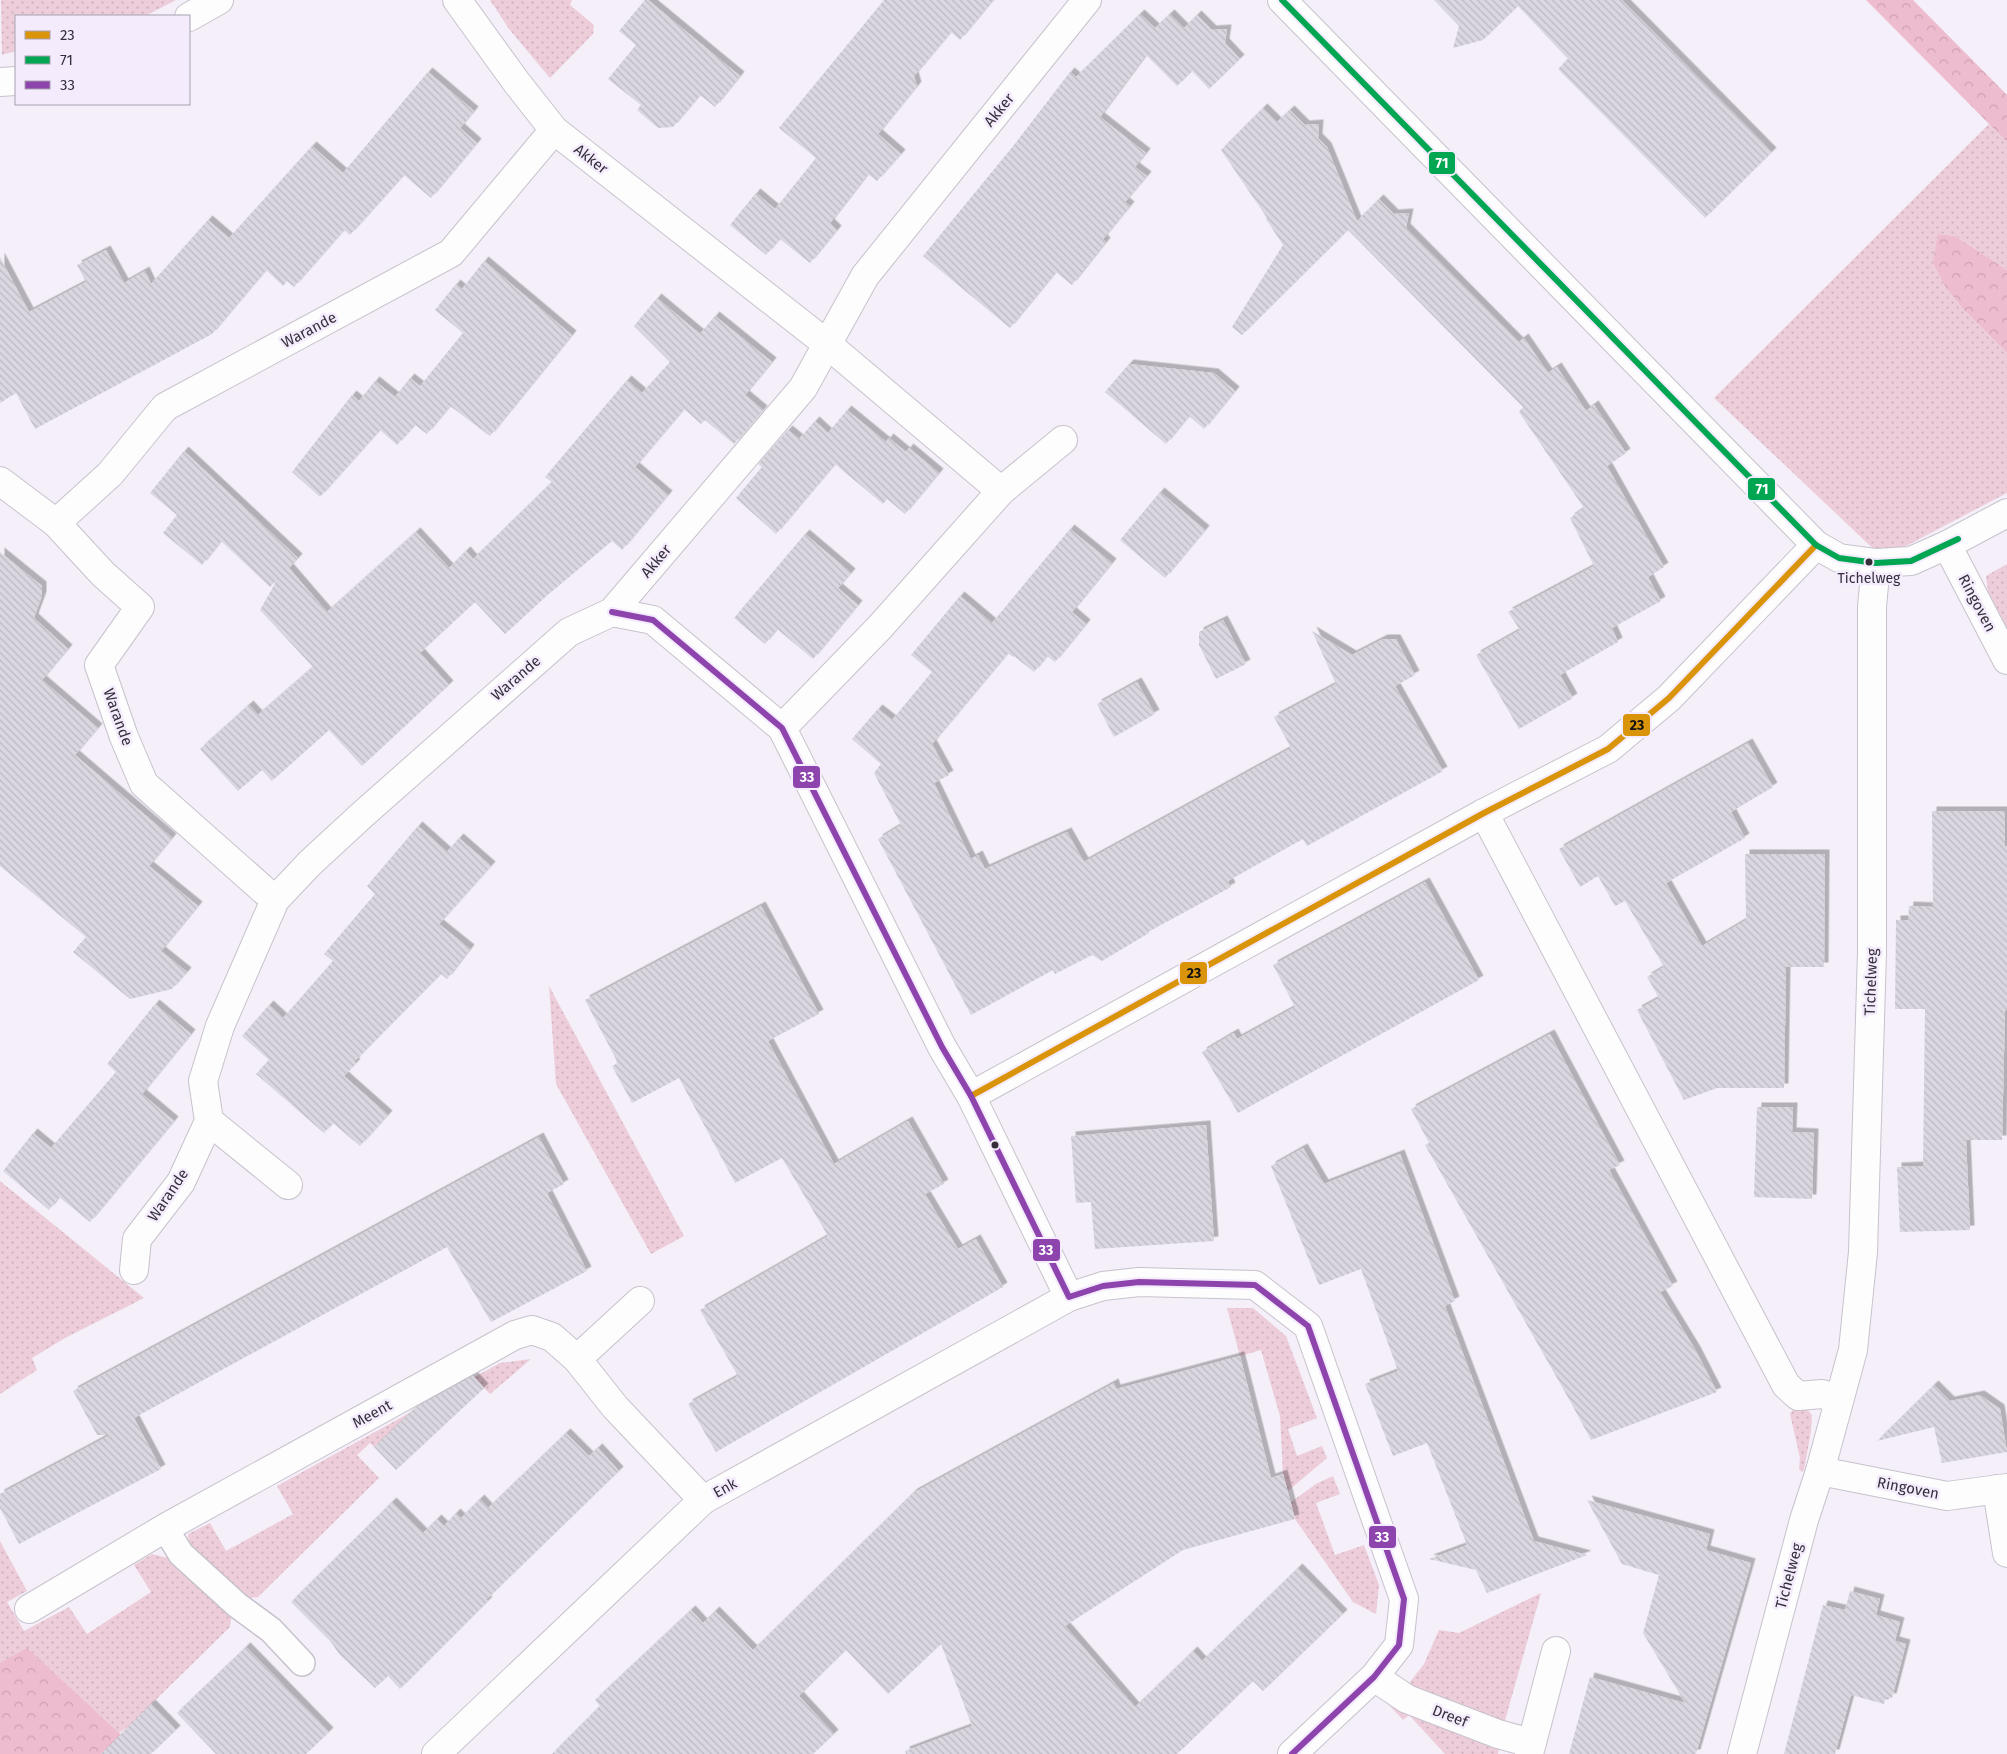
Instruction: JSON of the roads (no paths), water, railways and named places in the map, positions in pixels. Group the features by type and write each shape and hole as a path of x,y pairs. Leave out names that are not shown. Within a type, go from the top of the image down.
{"street":[{"path":"190,16 219,0"},
{"name":"Akker","path":"457,0 517,83 554,130 827,344 1001,491"},
{"name":"Akker","path":"612,612 803,388 865,276 1087,0"},
{"path":"1282,0 1816,544 1840,558 1876,563 1911,561 1947,546 2007,512"},
{"path":"0,82 15,81"},
{"name":"Warande","path":"56,523 110,474 165,407 451,253 554,130"},
{"path":"782,728 880,627 1001,491 1063,440"},
{"name":"Warande","path":"0,481 56,523 103,574 140,607 99,665 124,737 144,784 275,900"},
{"path":"971,1096 1484,813 1608,749 1669,698 1816,544"},
{"name":"Ringoven","path":"1947,546 2007,660"},
{"name":"Tichelweg","path":"1742,1754 1804,1520 1820,1470 1852,1350 1863,1252 1872,952 1872,607 1876,563"},
{"path":"612,612 653,620 782,728 942,1047 971,1096 1069,1297 1103,1286 1139,1282 1255,1285 1308,1326 1404,1599 1400,1645 1374,1677 1292,1754"},
{"name":"Warande","path":"134,1270 137,1239 181,1182 209,1121 203,1081 220,1026 275,900 310,863 362,815 569,632 612,612"},
{"path":"1484,813 1786,1385 1798,1396 1822,1394 1839,1399"},
{"path":"209,1121 288,1185"},
{"name":"Enk","path":"436,1754 703,1500 1069,1297"},
{"path":"577,1359 640,1301"},
{"name":"Meent","path":"29,1609 166,1528 515,1335 532,1330 552,1337 577,1359 615,1407 703,1500"},
{"name":"Ringoven","path":"1820,1470 1947,1496 2002,1489 2007,1553"},
{"path":"166,1528 181,1554 237,1605 270,1630 302,1663"},
{"name":"Dreef","path":"1374,1677 1407,1699 1498,1734 1530,1749 1556,1652"}],"place":[{"name":"Tichelweg","path":"1869,562"}]}
